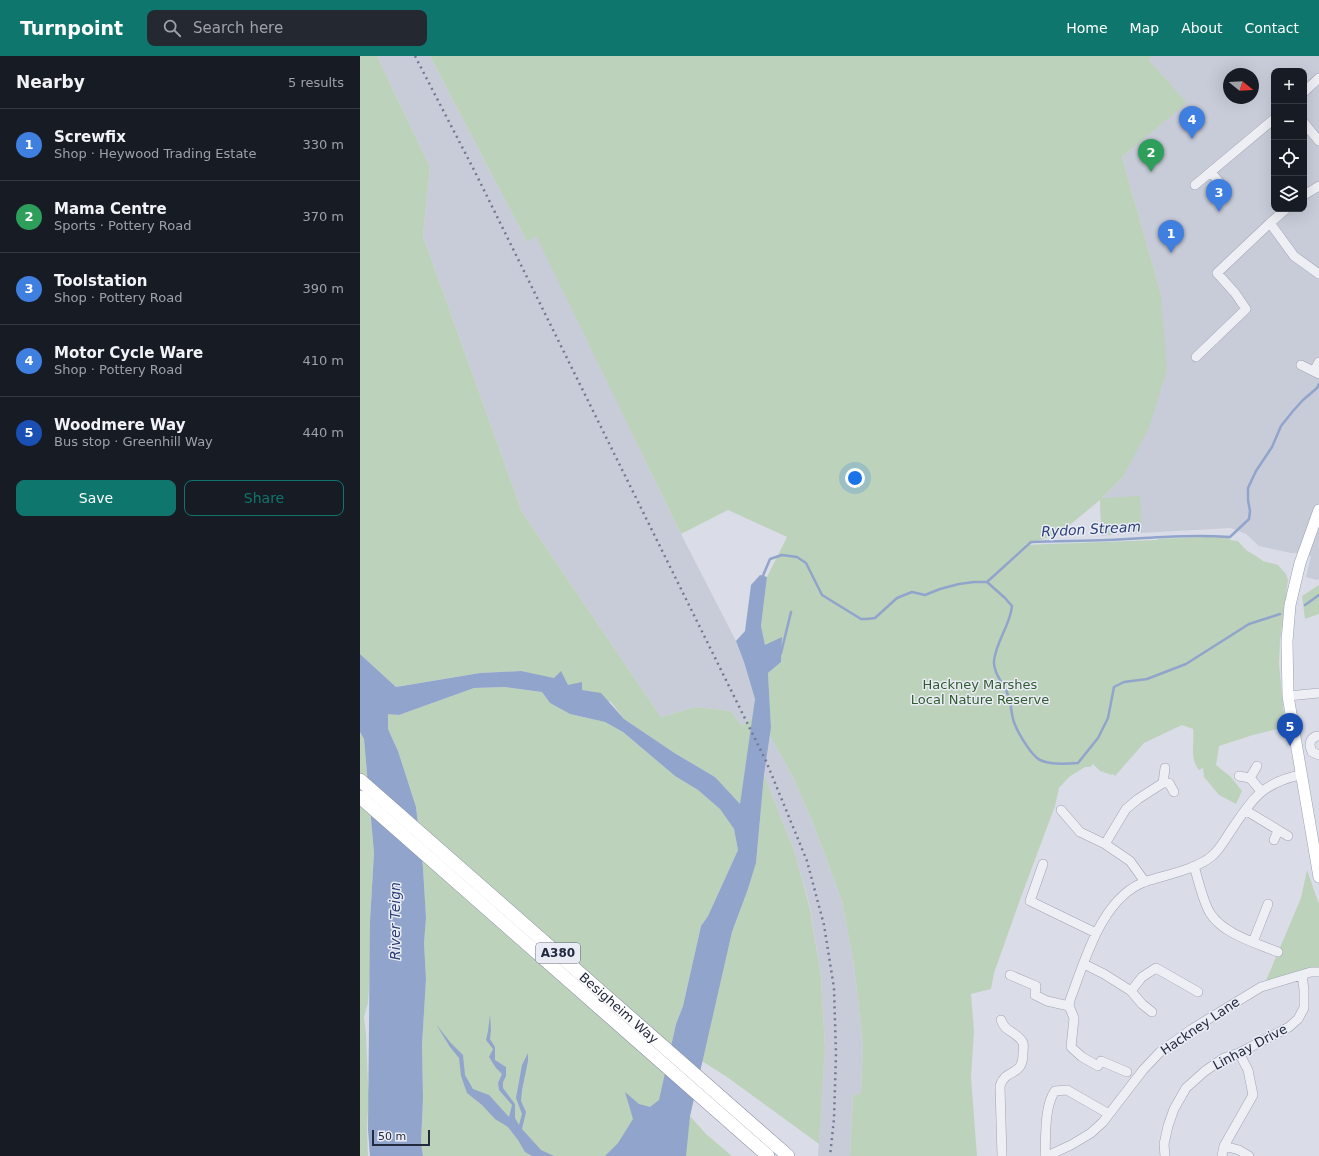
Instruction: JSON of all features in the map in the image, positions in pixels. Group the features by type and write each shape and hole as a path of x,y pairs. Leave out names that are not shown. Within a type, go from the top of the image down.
{"highway":[{"name":"Besigheim Way","path":"360,780 788,1156"},
{"name":"Besigheim Way","path":"360,797 768,1156"}],"main road":[{"path":"1319,510 1300,563 1290,605 1286,641 1288,696 1300,774 1314,824 1319,877"}],"street":[{"path":"1307,89 1319,78"},
{"path":"1195,185 1271,122"},
{"path":"1307,127 1319,141"},
{"path":"1211,172 1224,188"},
{"path":"1307,193 1319,186"},
{"path":"1196,357 1246,309 1235,293 1217,273 1283,212"},
{"path":"1270,223 1294,256 1319,274"},
{"path":"1302,365 1316,373 1319,362"},
{"path":"1288,696 1319,693"},
{"path":"1319,736 1314,737 1310,746 1312,752 1319,755"},
{"path":"1250,778 1257,766"},
{"path":"1163,784 1165,768"},
{"path":"1127,1072 1101,1061 1098,1066 1082,1057 1071,1047 1074,1018 1069,1006 1070,1000 1096,932 1114,904 1136,886 1194,866 1211,856 1226,839 1245,810 1261,791 1287,777 1300,774"},
{"path":"1238,776 1250,778 1261,791"},
{"path":"1105,844 1126,809 1138,799 1163,784 1169,783 1174,792"},
{"path":"1061,810 1080,832 1105,844 1130,861 1145,882"},
{"path":"1245,810 1288,836"},
{"path":"1274,840 1278,830"},
{"path":"1043,864 1030,901 1096,932"},
{"path":"1194,866 1210,913 1226,929 1252,942 1278,952"},
{"path":"1252,942 1268,904"},
{"path":"1084,964 1104,974 1131,991 1142,1004 1152,1012"},
{"path":"1131,991 1142,976 1156,968 1198,992"},
{"name":"Hackney Lane","path":"1046,1156 1071,1145 1091,1132 1109,1114 1143,1070 1160,1052 1192,1029 1261,987 1302,975 1319,972"},
{"name":"Linhay Drive","path":"1165,1156 1164,1144 1168,1126 1174,1109 1186,1088 1205,1071 1224,1058 1239,1053 1289,1027 1298,1019 1304,1008 1302,975"},
{"path":"1010,976 1036,986 1035,995 1047,1001 1069,1006"},
{"path":"1001,1020 1006,1028 1016,1035 1023,1043 1023,1061 1019,1070 1007,1075 1002,1080 1000,1086 1002,1156"},
{"path":"1222,1156 1224,1146 1253,1095 1248,1070 1239,1053"},
{"path":"1046,1156 1048,1105 1055,1091 1067,1090 1109,1114"},
{"path":"1224,1146 1239,1150 1249,1156"}],"shaded area":[{"path":"377,56 430,56 527,242 536,235 681,534 736,641 755,699 753,717 742,726 731,711 696,707 661,717 522,512 423,236 430,167"},
{"path":"1152,56 1319,56 1319,579 1317,580 1306,577 1311,556 1259,546 1246,534 1231,528 1101,536 1100,500 1123,477 1161,294 1122,157 1186,103 1149,60"},
{"path":"770,736 792,775 813,823 842,901 854,965 863,1045 861,1095 853,1095 850,1156 818,1156 825,1047 821,976 810,907 795,853 764,775"}],"green space":[{"path":"360,56 377,56 430,167 423,236 522,512 661,717 696,707 731,711 742,726 753,717 740,805 715,777 676,754 624,719 611,702 521,671 480,673 396,687 360,654"},
{"name":"Hackney Marshes Local Nature Reserve","path":"430,56 1152,56 1149,60 1187,103 1122,157 1161,294 1167,370 1149,428 1123,477 1102,498 1140,496 1142,532 1102,534 1100,500 1059,534 1024,545 1228,536 1230,540 1238,541 1246,550 1263,561 1278,565 1286,574 1288,580 1280,641 1279,664 1285,727 1219,746 1216,765 1231,777 1242,791 1236,804 1219,795 1204,777 1203,768 1199,770 1193,755 1193,729 1182,725 1144,743 1115,776 1113,774 1100,771 1093,764 1090,767 1085,767 1069,777 1059,788 1055,806 994,973 991,989 971,994 974,1031 971,1077 977,1156 850,1156 853,1095 861,1094 863,1045 854,965 842,901 813,823 792,775 770,736 771,728 768,673 781,662 782,638 765,646 761,626 767,577 787,537 728,510 681,534 536,236 527,242"},
{"path":"1319,585 1319,614 1305,619 1302,596"},
{"path":"504,687 542,692 550,703 570,714 605,722 623,732 675,776 698,790 720,809 734,829 738,850 708,916 701,926 683,1006 676,1024 668,1060 697,1084 690,1116 706,1134 732,1156 423,1156 421,1143 423,1098 422,1045 426,979 424,943 426,918 423,868 416,807 398,751 388,729 388,713 399,715 474,688"},
{"path":"360,732 364,739 374,853 370,921 368,1003 364,1017 370,1098 367,1131 368,1156 360,1156"},
{"path":"764,775 795,853 810,909 821,976 825,1047 819,1144 727,1077 702,1061 732,932 756,863"},
{"path":"1307,870 1319,904 1319,967 1265,983 1301,898"}],"water":[{"name":"River Teign","path":"760,575 767,577 761,626 765,645 782,637 781,662 768,673 771,728 764,775 756,863 732,932 690,1116 686,1156 605,1156 618,1143 633,1119 625,1092 639,1104 650,1107 659,1100 676,1024 683,1006 701,926 708,916 738,850 734,829 720,809 698,790 675,776 623,732 605,722 570,714 550,703 542,692 504,687 474,688 399,715 388,714 388,729 398,751 416,807 423,868 426,918 424,943 426,979 422,1045 423,1098 421,1143 423,1156 370,1156 368,1130 370,921 374,853 364,739 360,732 360,654 396,687 480,673 521,671 554,678 561,671 568,685 582,682 582,690 601,693 624,719 676,754 715,777 740,804 755,699 736,641 745,631 751,585"},
{"path":"490,1015 490,1039 495,1047 495,1060 506,1067 506,1076 503,1082 503,1088 515,1104 515,1118 519,1125 522,1114 516,1098 522,1065 528,1053 521,1101 526,1112 522,1129 541,1150 554,1156 532,1156 525,1152 508,1127 495,1119 482,1105 467,1093 461,1076 459,1058 450,1047 436,1024 450,1042 463,1055 465,1075 473,1089 489,1095 509,1117 512,1105 499,1090 498,1083 502,1074 489,1057 493,1049 486,1040"}],"waterway":[{"name":"Rydon Stream","path":"762,578 770,559 782,555 797,557 806,563 822,595 861,619 867,619 875,618 897,598 912,592 925,595 959,584 987,582 1031,542 1184,536 1230,537 1249,519 1250,511 1248,488 1256,471 1272,447 1281,426 1303,400 1317,388 1319,384"},
{"path":"987,582 1012,606 1009,620 995,654 995,670 1008,695 1013,719 1023,740 1037,758 1051,763 1078,763 1098,738 1108,718 1114,687 1124,682 1147,679 1186,664 1249,624 1280,614"},
{"path":"1305,605 1319,595"},
{"path":"780,654 791,612"}],"railway":[{"path":"415,56 475,172 766,761 807,861 824,925 834,988 836,1054 834,1119 830,1156"}],"place":[{"name":"Motor Cycle Ware","path":"1192,139"},
{"name":"Mama Centre","path":"1151,172"},
{"name":"Toolstation","path":"1219,212"},
{"name":"Screwfix","path":"1171,253"},
{"name":"Woodmere Way","path":"1290,746"}]}
